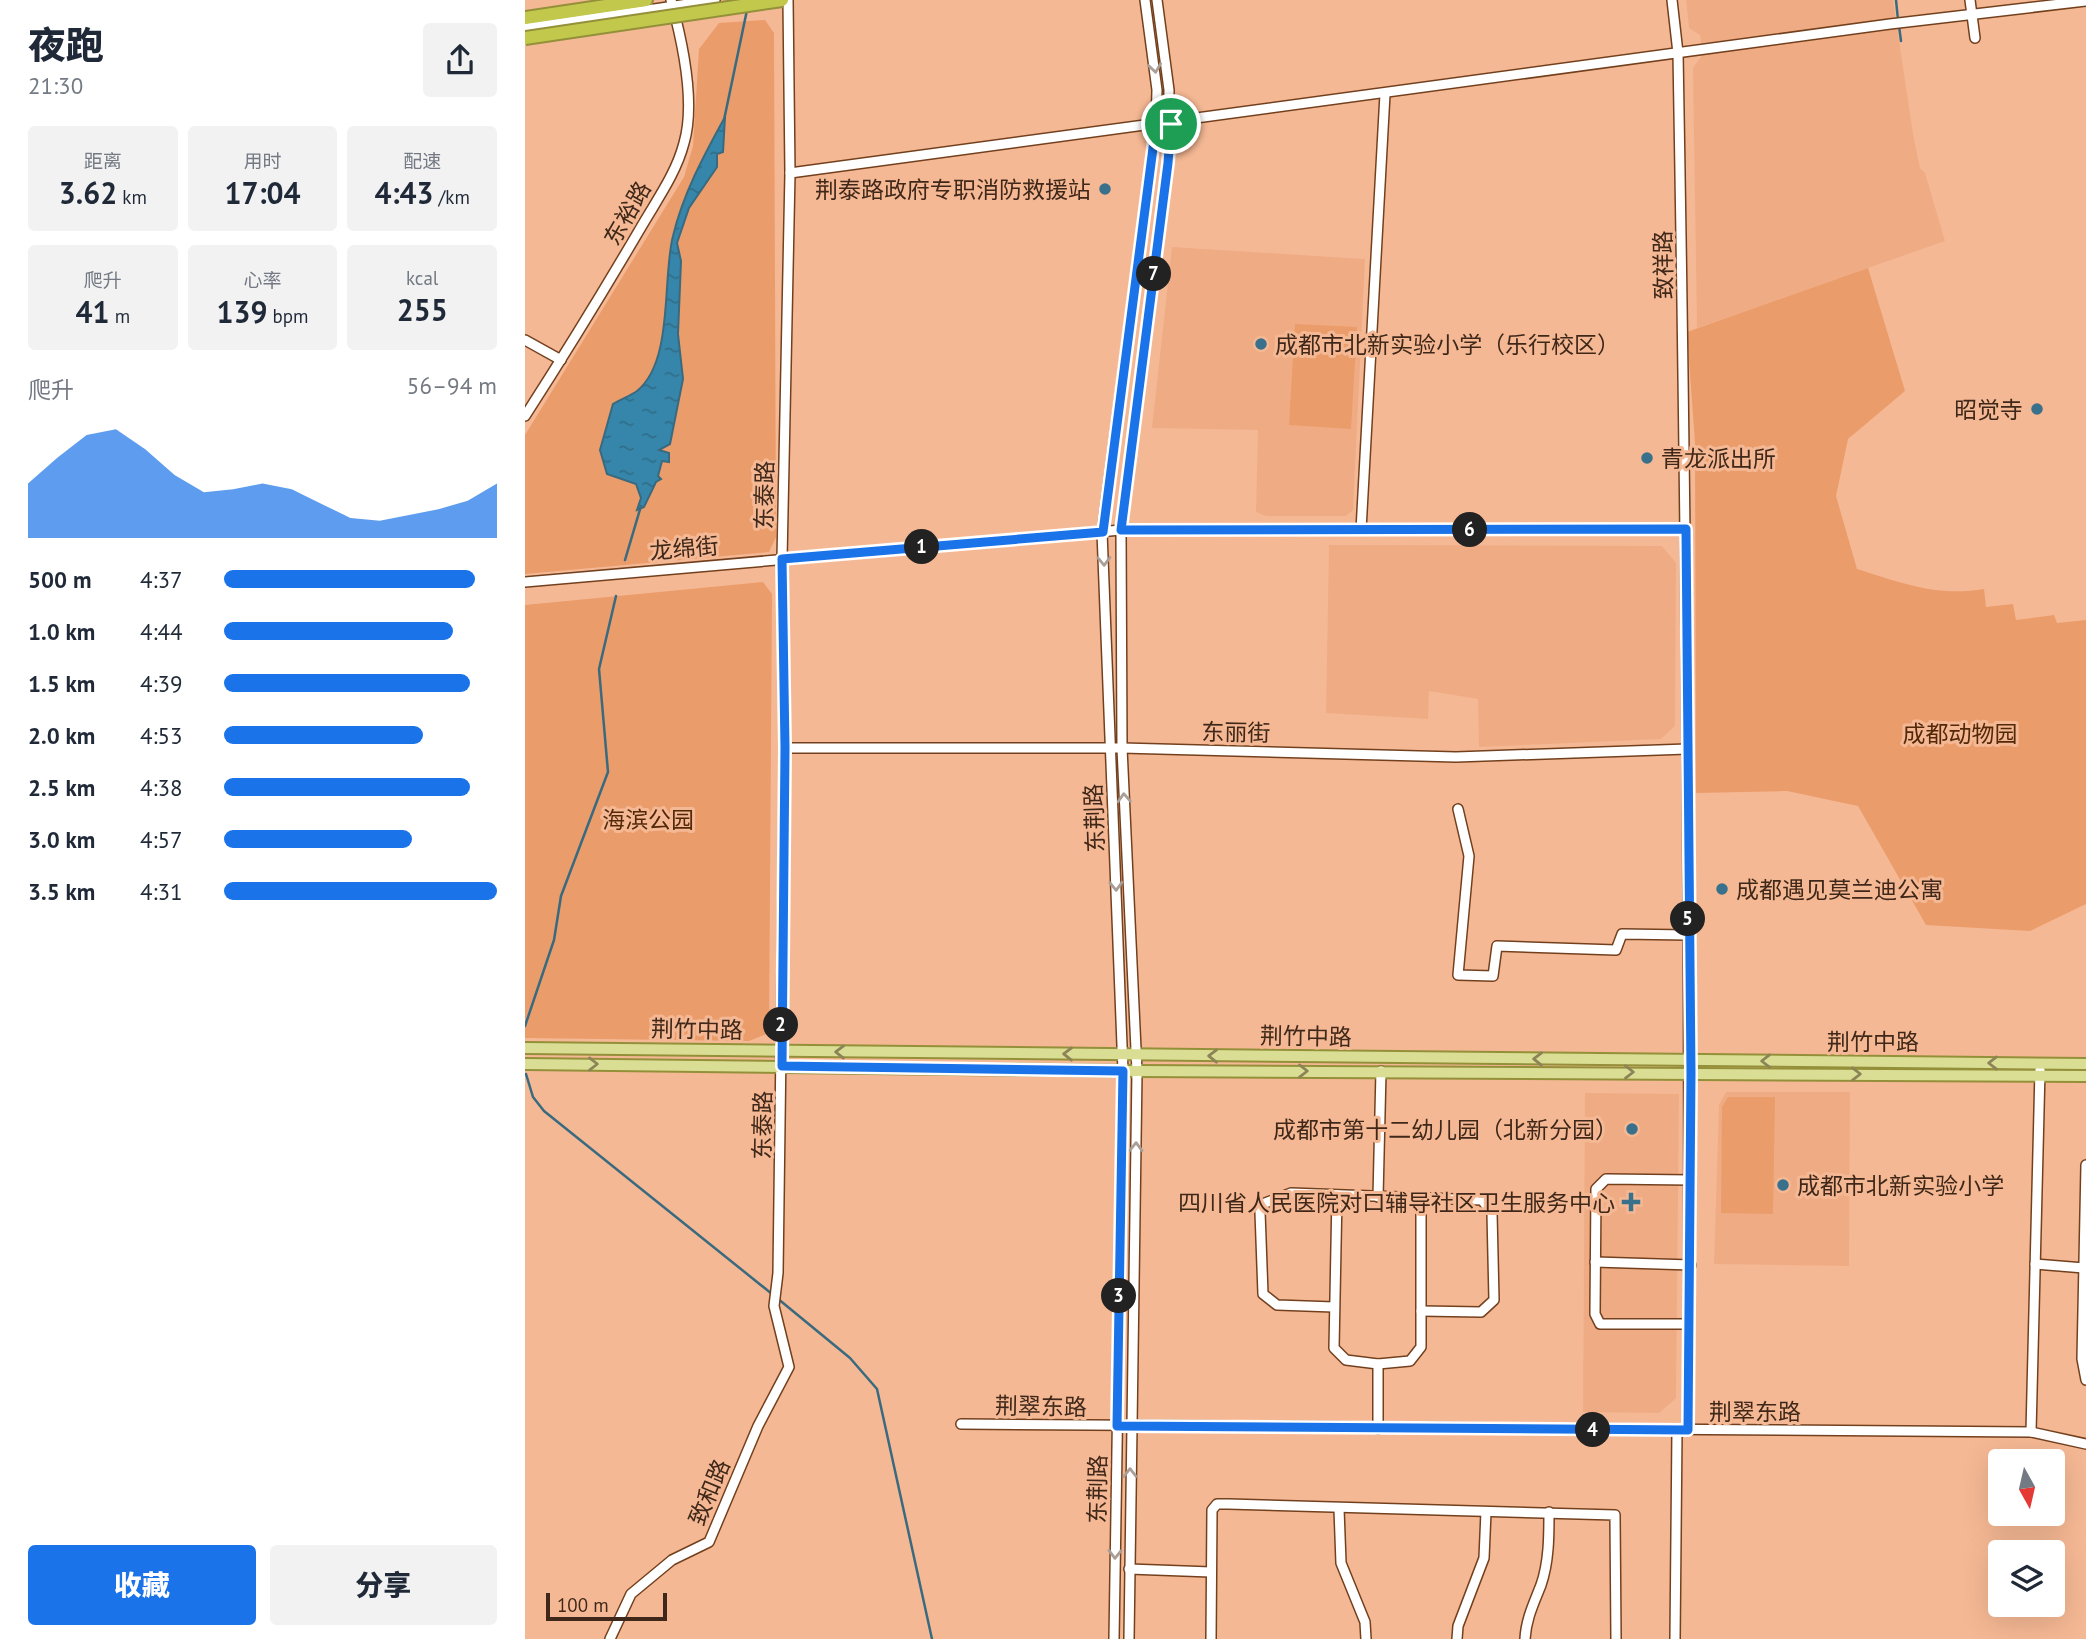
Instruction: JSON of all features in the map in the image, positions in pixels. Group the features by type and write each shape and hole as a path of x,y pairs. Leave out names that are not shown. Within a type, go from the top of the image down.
{"highway":[{"path":"525,18 646,0"},
{"path":"525,38 785,0"}],"main road":[{"name":"荆竹中路","path":"525,1048 1136,1055 2086,1076"},
{"name":"荆竹中路","path":"525,1064 1123,1071 2086,1064"}],"street":[{"path":"525,28 672,3 715,0"},
{"name":"东泰路","path":"785,0 790,173 782,559 785,748 782,1066 774,1306 789,1367"},
{"name":"东荆路","path":"1114,1639 1123,1071 1103,532 1156,125 1157,90 1146,0"},
{"name":"东荆路","path":"1129,1639 1137,1071 1122,748 1121,530 1171,124 1157,0"},
{"name":"致祥路","path":"1672,0 1678,53 1686,529 1691,1067 1688,1430"},
{"path":"1970,0 1975,38"},
{"path":"790,173 1171,124 1972,13 2086,1"},
{"name":"东裕路","path":"525,416 675,168 685,141 688,111 684,57 672,3"},
{"path":"1361,530 1385,94"},
{"path":"525,340 561,360"},
{"name":"龙绵街","path":"525,582 1121,530 1686,529"},
{"name":"东丽街","path":"785,748 1122,748 1456,757 1687,749"},
{"path":"1458,808 1469,856 1458,975 1493,976 1497,946 1616,950 1622,934 1688,935"},
{"path":"2031,1432 2040,1063"},
{"path":"1378,1197 1381,1071"},
{"path":"2086,1166 2082,1359 2086,1380"},
{"path":"1689,1324 1600,1324 1595,1314 1596,1189 1606,1180 1691,1180"},
{"path":"1337,1195 1334,1348 1346,1360 1378,1364 1410,1361 1420,1347 1421,1199"},
{"path":"1334,1307 1277,1305 1263,1294 1260,1212 1265,1203 1278,1196 1337,1195 1482,1200 1489,1205 1492,1213 1494,1300 1481,1312 1421,1311"},
{"path":"1595,1262 1691,1265"},
{"path":"2035,1264 2084,1268"},
{"path":"1378,1364 1378,1429"},
{"name":"致和路","path":"610,1639 631,1594 672,1560 709,1542 758,1426 789,1367"},
{"name":"荆翠东路","path":"961,1424 2031,1432 2086,1444"},
{"path":"1675,1639 1677,1431"},
{"path":"1211,1639 1212,1510 1217,1504 1615,1515 1616,1639"},
{"path":"1339,1509 1341,1563 1365,1622 1366,1639"},
{"path":"1457,1639 1458,1626 1484,1558 1486,1511"},
{"path":"1525,1639 1525,1629 1545,1565 1549,1540 1549,1512"},
{"path":"1129,1569 1211,1572"}],"shaded area":[{"path":"1686,0 1893,0 1920,168 1925,173 1945,241 1697,328 1693,68 1703,54 1700,35 1689,28"},
{"name":"成都市北新实验小学（乐行校区）","path":"1172,247 1365,259 1353,510 1346,516 1266,516 1256,512 1258,430 1152,428"},
{"path":"1329,545 1662,546 1676,563 1675,726 1661,739 1479,747 1478,699 1429,691 1428,719 1326,713"},
{"name":"成都市北新实验小学","path":"1726,1092 1850,1092 1849,1266 1714,1264 1719,1105"},
{"path":"1585,1093 1679,1094 1676,1398 1659,1413 1583,1412"}],"green space":[{"path":"765,20 774,33 776,537 769,552 525,574 525,435 684,177 693,146 699,49 719,23"},
{"name":"成都动物园","path":"1868,268 1905,391 1848,439 1836,496 1857,569 1935,590 1984,589 1986,607 2013,604 2016,620 2054,615 2057,623 2086,620 2086,904 2030,931 1926,925 1858,806 1787,791 1696,793 1695,443 1687,332"},
{"path":"1295,324 1357,327 1351,429 1289,425"},
{"name":"海滨公园","path":"763,582 772,594 769,1033 749,1041 525,1038 525,605"},
{"path":"1728,1097 1775,1097 1773,1214 1721,1213 1722,1107"}],"water":[{"path":"725,117 723,152 717,154 717,167 689,208 677,243 681,261 678,334 683,379 670,444 659,450 669,453 669,462 662,461 658,476 661,479 656,482 644,507 637,510 641,498 636,484 607,474 600,450 613,404 637,391 649,377 657,360 665,318 670,253 677,220 695,175"}],"waterway":[{"path":"1896,0 1898,20"},
{"path":"724,120 747,10"},
{"path":"1899,26 1901,41"},
{"path":"625,560 641,506"},
{"path":"525,1026 554,940 561,896 608,772 599,669 616,596"},
{"path":"526,1074 533,1097 544,1111 772,1294"},
{"path":"777,1298 850,1358 877,1389 932,1639"}],"place":[{"name":"荆泰路政府专职消防救援站","path":"1105,189"},
{"name":"成都市北新实验小学（乐行校区）","path":"1261,344"},
{"name":"昭觉寺","path":"2037,409"},
{"name":"青龙派出所","path":"1647,458"},
{"name":"成都遇见莫兰迪公寓","path":"1722,889"},
{"name":"成都市第十二幼儿园（北新分园）","path":"1632,1129"},
{"name":"成都市北新实验小学","path":"1783,1185"},
{"name":"四川省人民医院对口辅导社区卫生服务中心","path":"1631,1202"}],"route":[{"path":"1171,124 1121,530 1686,529 1691,1073 1688,1430 1117,1426 1123,1071 782,1066 785,748 782,559 1103,532 1153,170 1156,125 1171,124"}]}
